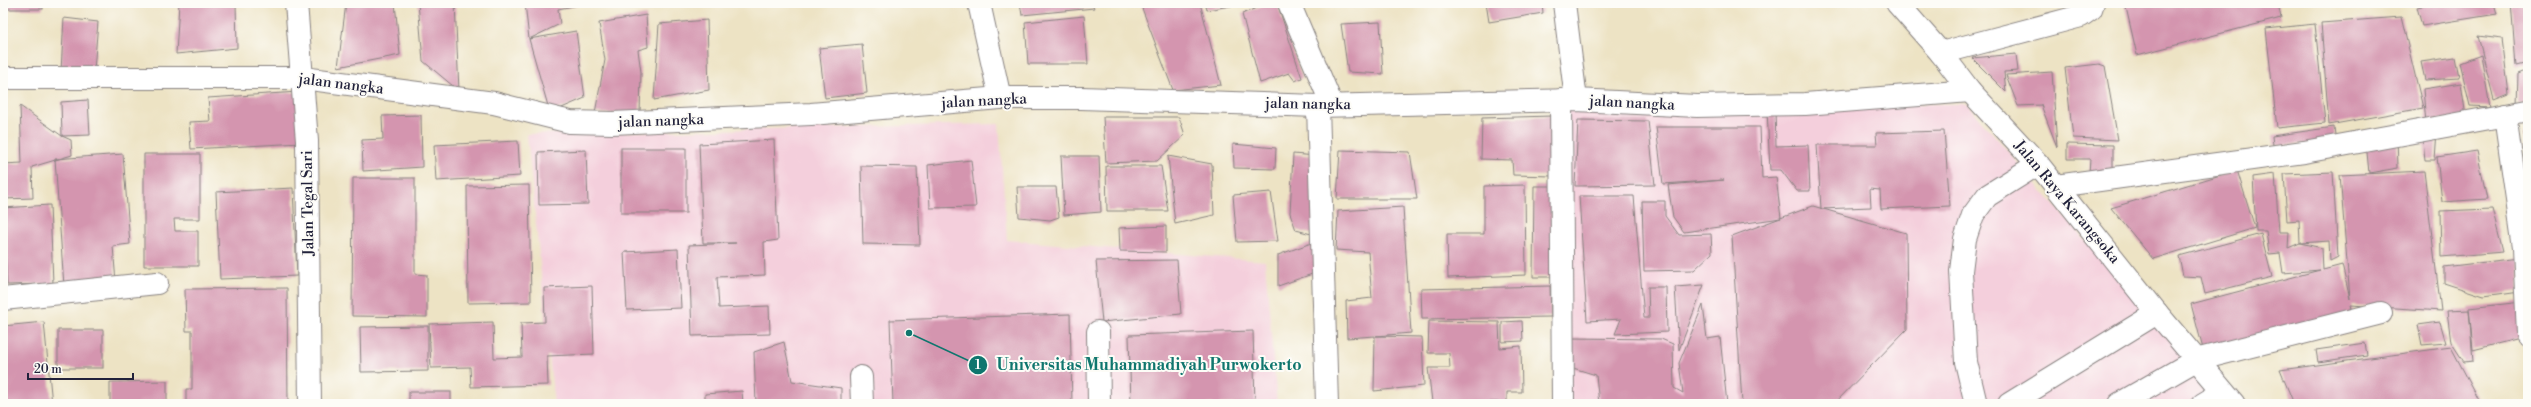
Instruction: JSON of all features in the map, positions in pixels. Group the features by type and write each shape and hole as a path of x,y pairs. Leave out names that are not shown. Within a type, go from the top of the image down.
{"street":[{"name":"Jalan Tegal Sari","path":"296,3 308,141 310,404"},
{"path":"979,3 1000,98"},
{"path":"1289,3 1325,106 1327,404"},
{"path":"1563,404 1568,100 1564,3"},
{"name":"Jalan Raya Karangsoka","path":"1897,3 1941,54 1970,91 2038,164 2157,313 2229,398"},
{"path":"1941,54 2081,16 2091,9 2093,3"},
{"name":"jalan nangka","path":"3,78 303,78 494,103 570,122 612,123 811,114 1000,98 1081,98 1325,106 1568,100 1697,106 1805,104 1970,91"},
{"path":"2056,186 2304,152 2528,111"},
{"path":"2505,115 2526,248 2528,334"},
{"path":"1976,404 1966,362 1961,271 1965,239 1973,215 1987,196 2038,164"},
{"path":"3,299 157,283"},
{"path":"2009,404 2157,313"},
{"path":"2119,404 2196,360 2381,313"},
{"path":"1098,332 1100,404"},
{"path":"861,377 862,404"},
{"path":"2203,404 2229,398"}],"shaded area":[{"path":"1556,104 1967,104 2216,390 2194,404 1557,404"},
{"path":"999,124 1007,240 1265,261 1277,404 554,404 527,134"}],"building":[{"path":"3,3 43,3 43,9 3,9"},
{"path":"179,3 236,3 237,48 176,54"},
{"path":"346,3 395,3 400,55 338,67"},
{"path":"418,3 455,3 459,91 423,61"},
{"path":"525,3 584,4 558,9 560,24 529,39"},
{"path":"1020,3 1092,3 1094,8 1022,15"},
{"path":"1140,3 1200,3 1221,85 1173,90"},
{"path":"1205,3 1242,3 1242,4 1207,10"},
{"path":"1268,3 1277,3 1302,78 1295,81 1289,73 1260,83 1242,14"},
{"path":"1486,3 1542,3 1543,13 1489,22"},
{"path":"2125,3 2278,3 2281,18 2137,55"},
{"path":"2438,3 2494,3 2497,14 2422,26 2417,7"},
{"path":"2511,3 2528,3 2528,63 2516,66"},
{"path":"646,15 648,47 638,50 641,72 640,115 595,113 605,60 599,23"},
{"path":"1084,16 1088,64 1028,64 1025,22"},
{"path":"2401,17 2423,108 2329,125 2321,23"},
{"path":"64,18 98,22 94,70 61,71"},
{"path":"707,20 709,90 654,100 659,24"},
{"path":"1380,22 1383,74 1348,72 1341,24"},
{"path":"2315,24 2325,123 2277,128 2266,29"},
{"path":"576,31 585,98 550,113 529,39"},
{"path":"2478,36 2502,39 2509,94 2494,100"},
{"path":"862,44 867,93 825,98 819,48"},
{"path":"2016,54 2018,71 2004,72 2006,92 1972,58"},
{"path":"2481,55 2490,107 2470,106 2460,63"},
{"path":"2455,57 2459,78 2425,80 2421,62"},
{"path":"2099,64 2105,66 2118,140 2073,138 2065,68"},
{"path":"2528,70 2528,102 2517,104 2518,74"},
{"path":"2052,72 2057,147 2041,105 2018,106 2006,75"},
{"path":"2461,83 2466,117 2426,123 2423,89"},
{"path":"298,92 301,143 191,149 189,122 210,121 208,98"},
{"path":"88,100 90,135 62,136 61,102"},
{"path":"20,106 62,136 71,140 72,155 32,167 33,198 3,199 3,164 22,163"},
{"path":"1767,110 1775,110 1776,146 1808,145 1810,191 1797,191 1781,170 1770,170"},
{"path":"421,115 422,167 363,171 362,140 383,139 382,116"},
{"path":"1552,116 1552,176 1513,175 1512,160 1481,159 1482,118"},
{"path":"1103,117 1179,117 1185,135 1157,161 1106,163"},
{"path":"1578,120 1648,121 1655,185 1575,186"},
{"path":"1656,127 1760,127 1762,178 1776,177 1781,218 1684,232 1673,217 1668,185 1724,180 1663,184"},
{"path":"2334,127 2336,143 2273,145 2272,136"},
{"path":"2437,130 2435,160 2425,160 2422,131"},
{"path":"1944,131 1950,206 1881,209 1880,190 1870,189 1871,207 1821,209 1817,145 1877,145 1876,133"},
{"path":"2528,132 2528,152 2527,152 2524,133"},
{"path":"2397,136 2398,168 2369,173 2366,142"},
{"path":"774,140 778,240 764,242 765,275 717,277 719,308 769,306 770,334 692,336 689,245 736,243 703,243 699,144"},
{"path":"518,141 520,176 436,181 434,145"},
{"path":"1233,144 1276,148 1275,169 1234,168"},
{"path":"2067,144 2113,145 2113,172 2089,173 2090,159 2067,159"},
{"path":"621,148 686,148 686,213 621,213"},
{"path":"586,150 588,204 539,205 538,152"},
{"path":"1340,150 1410,152 1417,199 1337,199"},
{"path":"2477,151 2487,199 2442,202 2437,157"},
{"path":"123,154 130,244 113,246 116,282 64,286 55,159"},
{"path":"144,154 200,154 200,219 174,219 175,231 198,231 198,266 144,266"},
{"path":"1293,154 1316,156 1315,235 1296,230 1290,213"},
{"path":"1061,156 1099,156 1101,212 1064,215"},
{"path":"1168,156 1212,164 1214,215 1175,224"},
{"path":"971,160 976,207 930,208 928,165"},
{"path":"861,166 917,167 920,245 863,244"},
{"path":"1106,166 1161,166 1168,211 1107,211"},
{"path":"2237,170 2255,228 2153,259 2111,208"},
{"path":"2424,171 2441,311 2351,305 2356,322 2206,360 2191,304 2320,270 2283,273 2280,253 2269,254 2266,231 2256,231 2253,177 2275,174 2279,232 2289,232 2288,248 2300,243 2322,248 2323,270 2342,265 2350,299 2340,175"},
{"path":"2333,172 2338,257 2330,261 2329,241 2300,243 2299,220 2287,221 2284,174"},
{"path":"353,178 415,178 415,274 427,275 427,317 352,316"},
{"path":"529,185 531,302 468,303 467,186"},
{"path":"1525,185 1526,275 1448,278 1447,234 1484,234 1484,186"},
{"path":"1534,186 1552,186 1552,277 1533,277"},
{"path":"1017,187 1056,187 1059,217 1050,220 1019,217"},
{"path":"293,188 297,276 220,279 216,192"},
{"path":"1271,192 1278,241 1237,242 1233,195"},
{"path":"1579,196 1634,196 1644,318 1649,318 1648,287 1666,287 1667,332 1615,334 1621,319 1587,321"},
{"path":"1642,201 1665,201 1665,216 1679,235 1711,234 1712,253 1694,270 1644,271"},
{"path":"50,205 53,284 7,285 3,208"},
{"path":"1813,206 1906,233 1907,329 1834,404 1742,404 1732,236"},
{"path":"1403,207 1411,333 1376,336 1422,337 1424,386 1374,391 1375,336 1347,338 1346,301 1372,298 1368,252 1336,250 1338,211"},
{"path":"2492,209 2503,252 2441,257 2440,211"},
{"path":"1166,226 1166,252 1120,251 1119,228"},
{"path":"2261,234 2272,277 2205,294 2201,277 2183,276 2179,256"},
{"path":"1314,242 1318,272 1278,286 1278,255"},
{"path":"678,249 681,308 627,310 624,252"},
{"path":"2519,258 2520,291 2484,296 2444,283 2444,267"},
{"path":"1177,260 1181,314 1102,322 1096,261"},
{"path":"1704,285 1679,350 1675,287"},
{"path":"592,286 594,354 547,356 548,385 471,387 470,367 431,368 429,324 493,322 494,358 522,357 521,323 545,322 544,288"},
{"path":"1550,286 1551,317 1422,319 1421,289"},
{"path":"287,288 288,404 186,404 186,389 192,389 192,331 186,331 185,289"},
{"path":"2522,302 2528,336 2473,350 2469,308"},
{"path":"1703,305 1707,339 1720,337 1727,404 1599,404 1596,375 1573,368 1571,338 1661,339 1673,344 1674,388 1683,393 1679,363"},
{"path":"2469,310 2473,361 2464,362 2451,342 2447,311"},
{"path":"1070,314 1072,404 893,404 890,320"},
{"path":"1429,321 1499,322 1500,348 1521,346 1522,392 1507,392 1507,402 1432,402 1428,368 1450,368 1449,353 1428,353"},
{"path":"1522,321 1523,341 1502,342 1502,322"},
{"path":"44,322 52,404 3,404 3,326"},
{"path":"2440,322 2446,343 2422,345 2418,325"},
{"path":"428,326 428,371 361,372 360,327"},
{"path":"58,330 103,330 103,368 58,368"},
{"path":"1253,331 1255,404 1131,404 1129,335"},
{"path":"784,342 792,381 841,388 841,404 756,404 754,352"},
{"path":"2365,343 2367,355 2318,362 2316,350"},
{"path":"2451,347 2481,404 2294,404 2280,370"},
{"path":"167,381 167,404 110,404 110,382"},
{"path":"742,391 743,404 705,404 705,394"},
{"path":"409,392 451,392 451,404 409,404"}],"place":[{"name":"Universitas Muhammadiyah Purwokerto","path":"909,333"}]}
